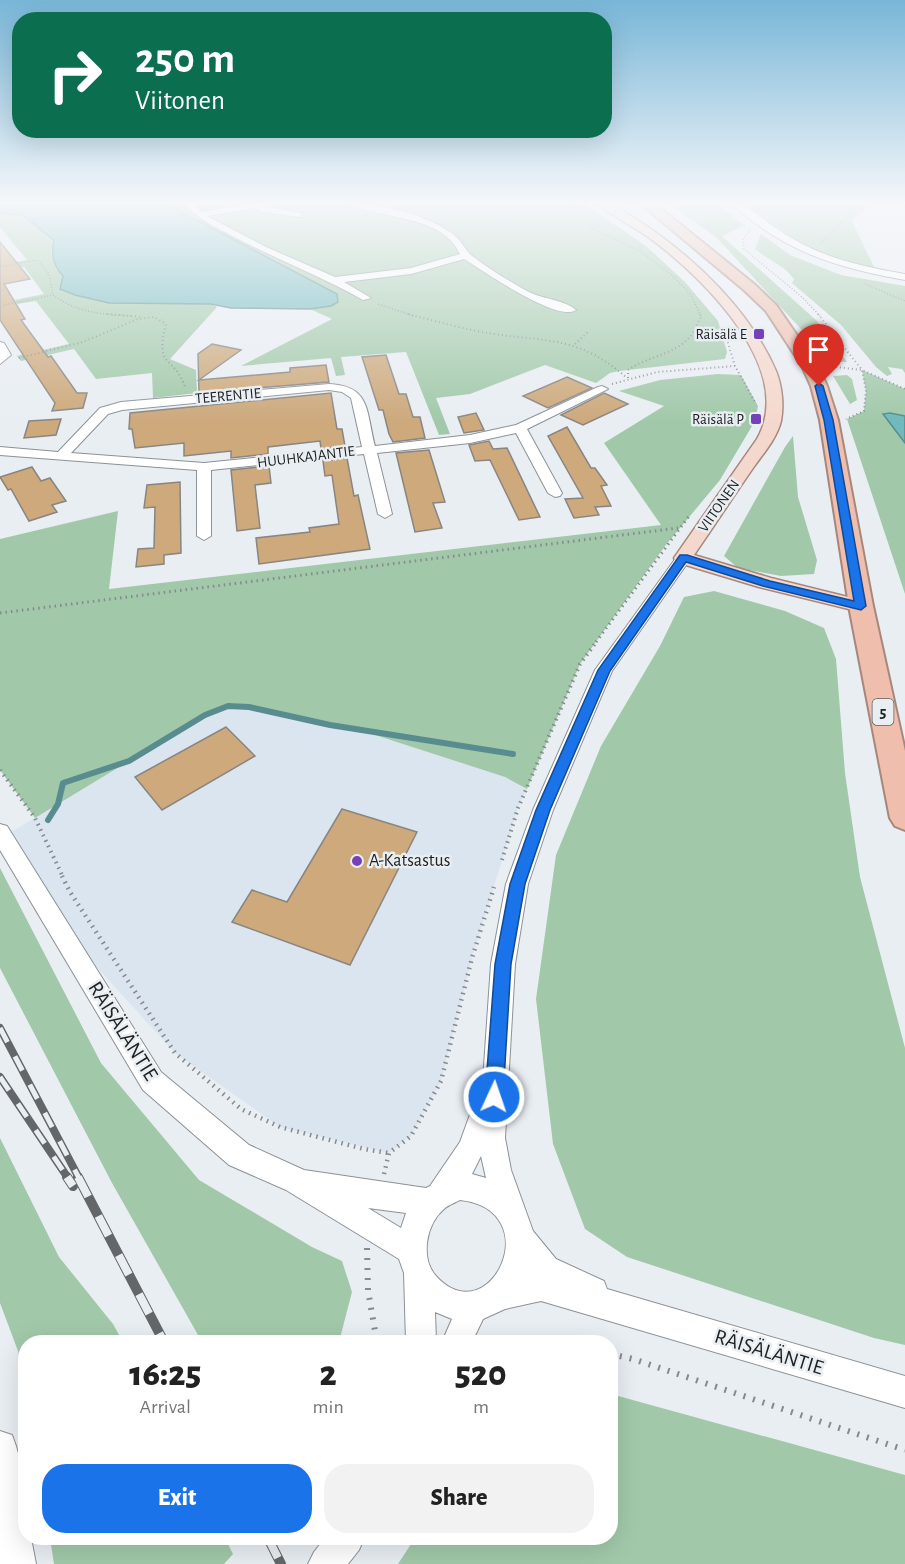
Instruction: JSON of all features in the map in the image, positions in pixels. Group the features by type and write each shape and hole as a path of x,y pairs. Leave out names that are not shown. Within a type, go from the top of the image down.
{"highway":[{"name":"5","path":"735,276 771,308 810,366 819,386 829,420 861,606 905,818"}],"main road":[{"name":"VIITONEN","path":"683,558 757,451 773,421 774,407 770,373 750,335 700,276"},
{"path":"683,558 766,583 861,606"}],"street":[{"path":"325,276 366,298"},
{"path":"334,280 364,276"},
{"path":"497,276 524,294 571,310"},
{"path":"0,345 6,355 1,361"},
{"name":"TEERENTIE","path":"61,456 104,411 122,406 345,388 353,392 357,398 385,514"},
{"name":"HUUHKAJANTIE","path":"0,451 204,467 370,450 470,439 520,428 602,389"},
{"path":"520,428 555,493"},
{"path":"204,467 204,536"},
{"path":"462,1335 486,1301 512,1279 519,1260 517,1228 497,1170 492,1138 503,964 518,884 543,810 604,670 683,558"},
{"name":"RÄISÄLÄNTIE","path":"0,832 152,1081 239,1155 296,1180"},
{"path":"420,1335 413,1233 418,1216 465,1164 476,1138 495,1076"},
{"path":"296,1180 378,1196 435,1196 458,1186 475,1186 490,1192 504,1203 517,1228 546,1269 633,1311"},
{"path":"296,1180 415,1263 427,1289 441,1301 456,1307 541,1286 633,1311"},
{"name":"RÄISÄLÄNTIE","path":"633,1311 905,1392"},
{"path":"0,1447 18,1564"},
{"path":"326,1564 341,1545"}],"path":[{"path":"49,276 53,296 66,307 92,314 161,319 166,324 160,343 163,359 184,379 188,399"},
{"path":"628,378 628,370 637,362 668,352 688,339 701,317 699,307 671,276"},
{"path":"776,276 803,298 826,323 862,370 866,390 864,411 847,419 829,420"},
{"path":"0,306 53,296"},
{"path":"366,298 390,309 473,330 494,334 544,337 575,344 602,358 628,378"},
{"path":"1,361 63,348 145,317"},
{"path":"575,344 588,332"},
{"path":"602,389 644,373 735,366"},
{"path":"827,366 862,370 905,389"},
{"path":"0,613 679,528"},
{"path":"0,770 35,818 70,892 175,1053 242,1108 280,1127 364,1149 389,1153"},
{"path":"618,1356 905,1450"}],"shaded area":[{"path":"228,706 249,707 372,734 505,777 527,789 518,808 472,958 441,1081 411,1136 389,1153 280,1127 175,1053 53,919 3,837 205,715"}],"green space":[{"path":"31,276 67,276 109,303 211,304 217,307 170,359 196,370 197,393 153,398 152,373 96,379 74,349 21,361 17,356 69,344 36,301 17,304 15,300 44,294"},
{"path":"303,276 678,276 718,321 727,352 725,359 610,373 596,383 545,365 470,394 436,398 450,434 439,435 406,352 341,357 345,375 336,376 331,358 241,366 332,319 310,309 331,306 337,294"},
{"path":"752,276 767,276 817,321 847,362 824,361 812,341"},
{"path":"792,276 847,276 905,286 905,373 902,369 888,367 892,374 887,376 876,367 841,325 792,283 794,279"},
{"path":"862,370 905,389 905,416 890,413 884,415 905,443 905,594 847,419 864,411 866,391"},
{"path":"718,374 741,375 758,406 755,421 720,480 665,546 580,664 527,789 505,777 372,734 249,707 228,706 205,715 35,818 0,770 0,539 118,511 109,589 661,525 604,443 664,406 619,391 660,380"},
{"path":"847,375 852,379 857,400 850,404 833,376"},
{"path":"793,436 798,497 817,560 814,574 781,576 738,568 724,556"},
{"path":"714,591 785,611 824,628 836,659 845,773 860,877 905,1048 905,1345 874,1338 627,1257 585,1229 553,1144 536,999 556,855 601,746 660,646 684,597"},
{"path":"0,868 101,1063 199,1180 312,1247 342,1261 352,1292 341,1335 198,1335 112,1183 0,968"},
{"path":"0,1138 59,1257 113,1324 119,1335 18,1335 18,1351 0,1303"},
{"path":"618,1396 905,1475 905,1564 398,1564 410,1545 618,1545"},
{"path":"51,1545 228,1545 233,1554 224,1564 54,1564"}],"water":[{"path":"63,276 303,276 337,294 338,302 331,306 310,309 231,308 211,304 109,303 60,289"},
{"path":"883,414 905,416 905,443"}],"building":[{"path":"0,276 28,276 30,279 4,284 25,319 21,320 48,357 51,356 77,393 87,393 83,408 52,411 55,403 0,320"},
{"path":"212,344 241,350 199,380 290,372 290,368 326,365 329,382 199,393 198,354"},
{"path":"386,355 399,394 406,394 413,417 420,417 425,438 393,442 389,434 383,410 379,410 362,357"},
{"path":"567,377 592,388 548,408 523,396"},
{"path":"331,393 337,429 342,429 345,446 321,449 320,441 268,447 268,454 231,458 231,451 184,456 184,443 135,448 132,429 129,429 130,413"},
{"path":"604,393 628,404 583,425 561,415"},
{"path":"476,413 484,430 464,433 458,417"},
{"path":"61,419 56,435 24,438 29,421"},
{"path":"567,427 591,468 595,468 607,485 601,486 611,506 595,507 599,515 574,518 565,499 583,498 548,436"},
{"path":"489,441 493,449 507,448 540,517 519,520 490,460 475,461 469,445"},
{"path":"429,450 445,502 433,503 442,528 415,532 396,453"},
{"path":"347,458 354,496 358,495 370,549 259,564 256,538 310,532 309,528 339,524 332,475 325,476 323,461"},
{"path":"269,466 271,483 255,485 260,528 237,531 231,470"},
{"path":"32,467 41,481 50,478 66,501 52,505 57,512 29,521 11,489 8,490 0,477"},
{"path":"180,482 181,553 164,555 164,564 136,567 138,549 154,548 155,507 144,508 147,485"},
{"path":"226,727 255,756 162,810 135,777"},
{"name":"A-Katsastus","path":"342,809 417,832 350,965 232,922 252,890 287,902"}],"waterway":[{"path":"48,820 58,804 63,783 129,761 205,715 228,706 249,707 330,725 513,754"}],"railway":[{"path":"0,1028 79,1178"},
{"path":"0,1077 68,1178"},
{"path":"67,1177 73,1186"},
{"path":"78,1177 160,1335"},
{"path":"272,1545 281,1564"}],"place":[{"name":"Räisälä E","path":"759,334"},
{"name":"Räisälä P","path":"756,419"},
{"name":"A-Katsastus","path":"357,861"}],"route":[{"path":"494,1097 503,964 518,884 543,810 604,670 683,558 766,583 861,606 829,420 819,386"}]}
